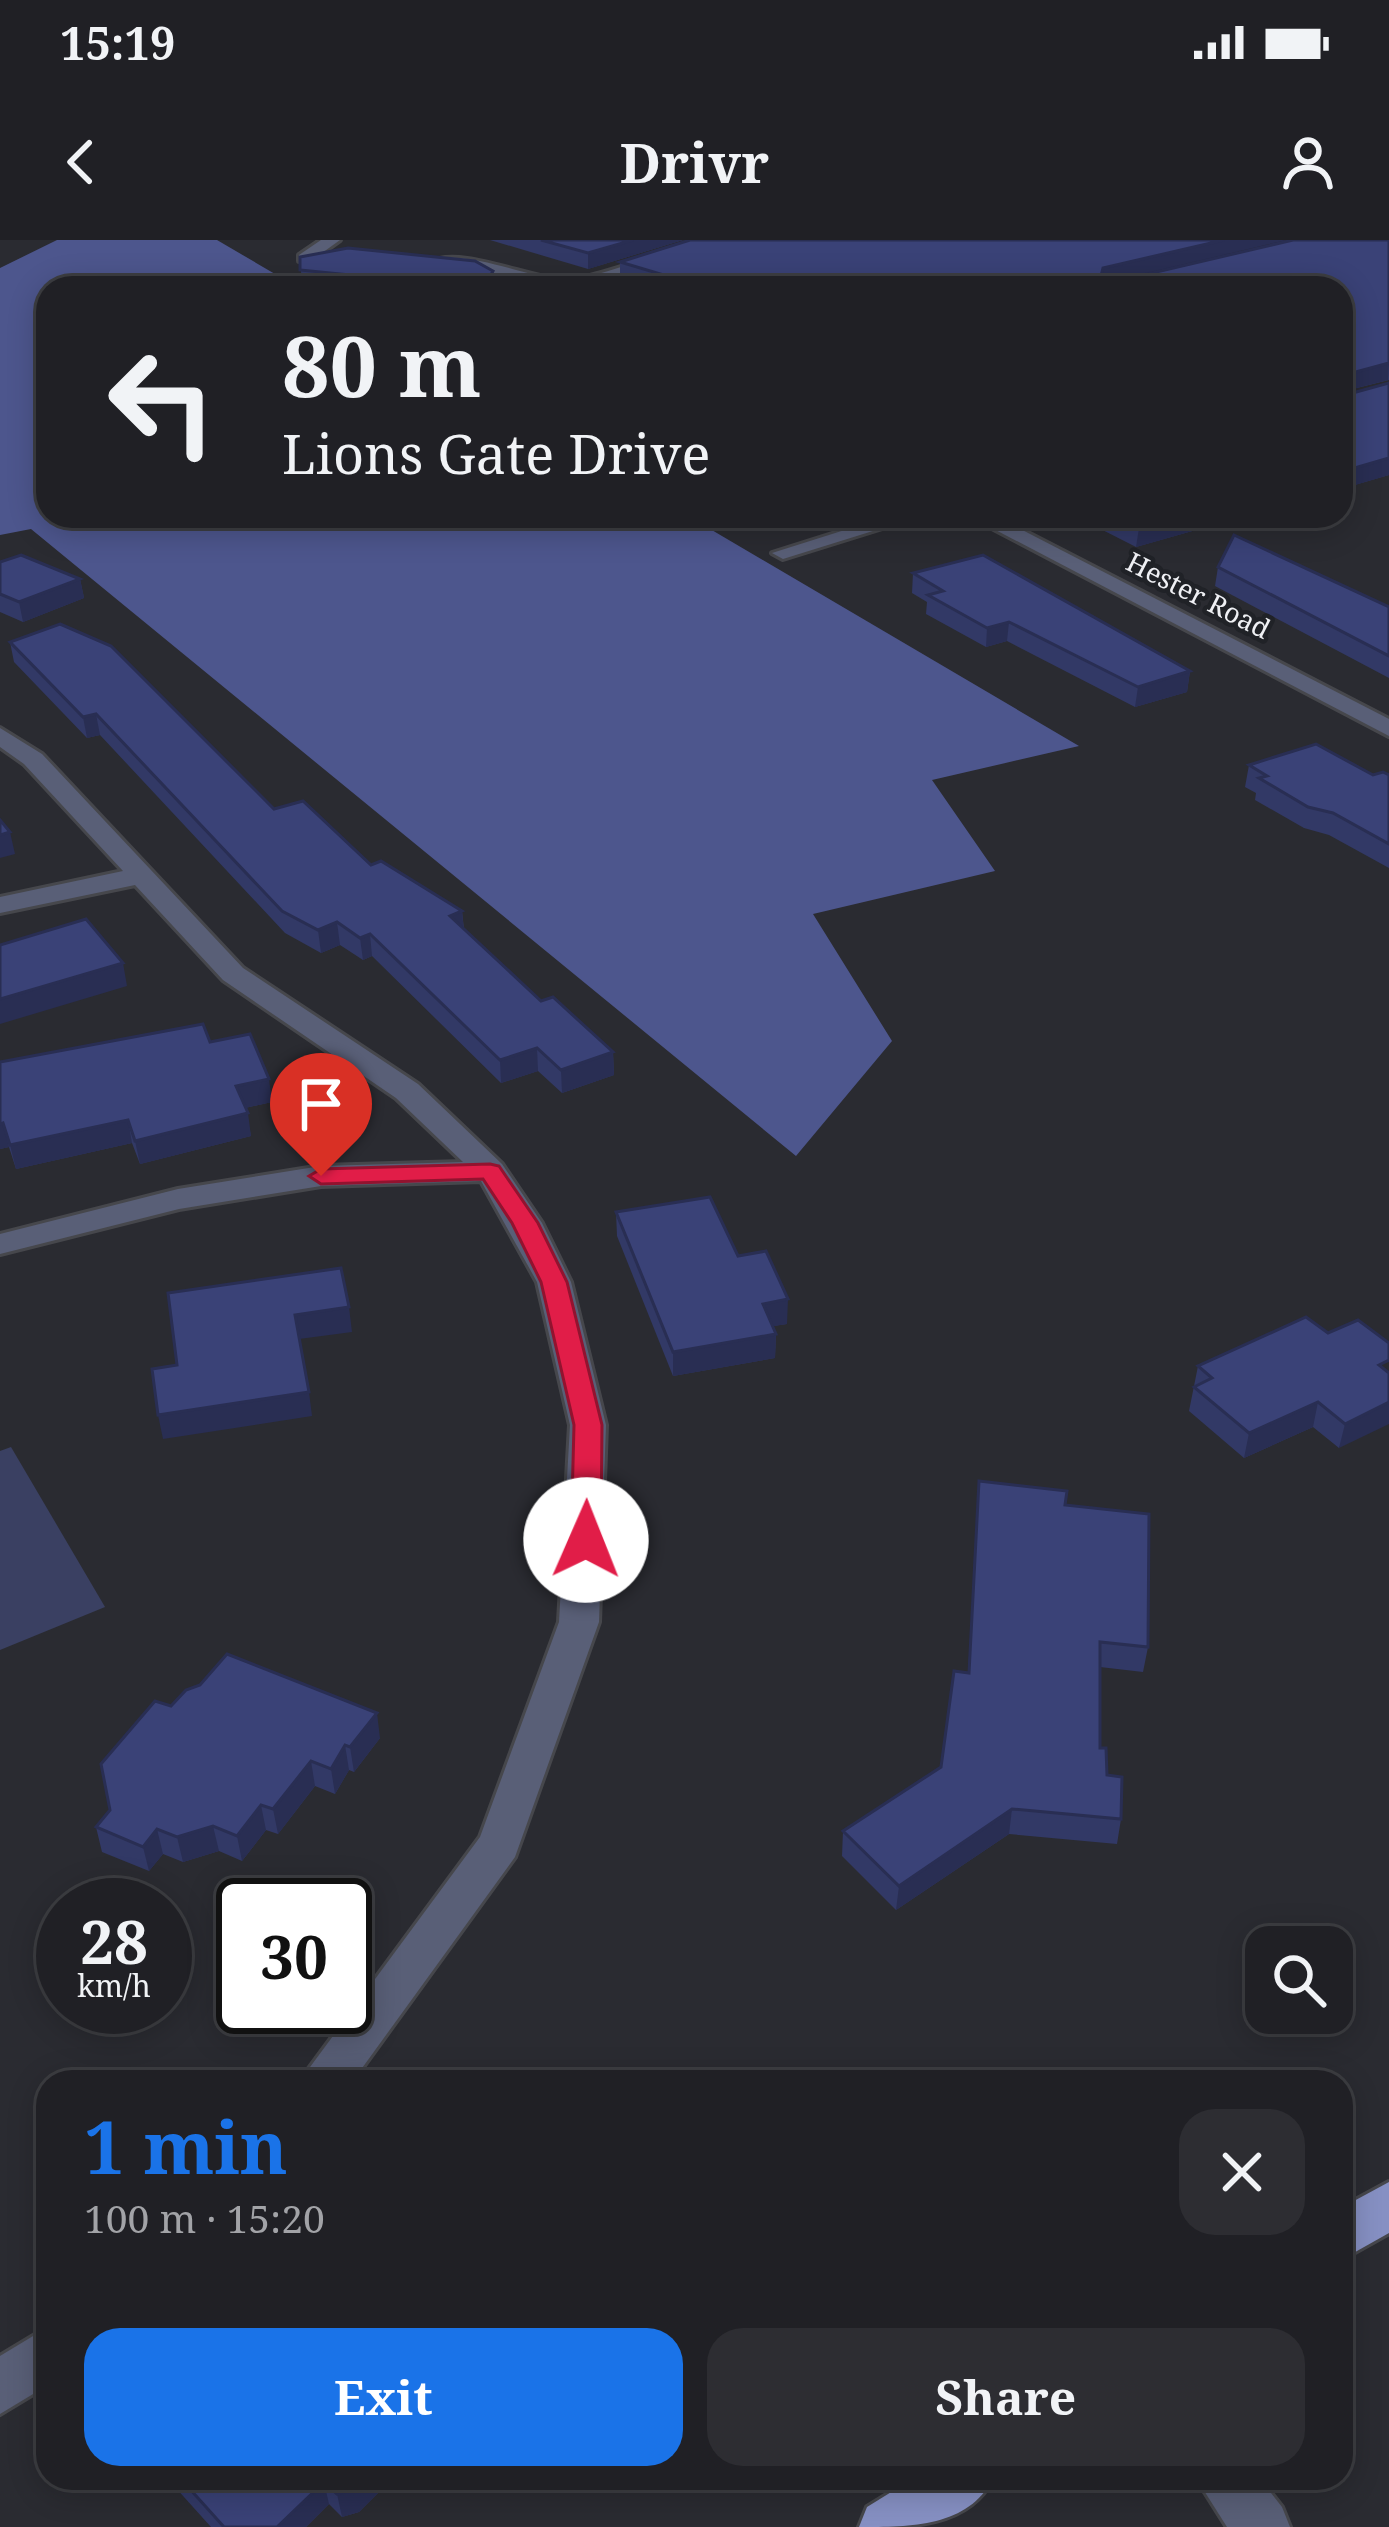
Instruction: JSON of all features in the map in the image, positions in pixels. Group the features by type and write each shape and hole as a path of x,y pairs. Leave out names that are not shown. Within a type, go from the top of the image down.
{"main road":[{"path":"1353,2228 1389,2205"},
{"path":"887,2527 946,2490"}],"street":[{"path":"606,276 715,240"},
{"path":"310,255 335,247"},
{"path":"424,262 527,276"},
{"path":"783,553 869,528"},
{"name":"Hester Road","path":"1002,528 1389,729"},
{"path":"0,735 33,759 233,974 406,1091 490,1171 525,1223 554,1282 588,1425 580,1622 499,1844 380,2012 333,2070"},
{"path":"0,905 139,876"},
{"path":"0,1244 178,1199 321,1176 490,1171"},
{"path":"0,2388 36,2362"},
{"path":"1233,2490 1262,2527"}],"shaded area":[{"path":"57,240 217,240 278,276 36,276 36,528 708,528 1079,746 932,780 995,871 813,914 892,1041 796,1156 31,529 0,535 0,268"},
{"path":"11,1447 105,1607 0,1650 0,1451"}],"building":[{"path":"541,240 633,240 588,253"},
{"path":"690,240 1224,240 1103,268 1101,276 667,276 620,262"},
{"path":"1293,240 1389,240 1389,363 1353,373 1353,276 1139,276"},
{"path":"348,248 475,261 493,271 490,276 360,276 300,270 300,257"},
{"path":"1389,383 1389,458 1353,468 1353,393"},
{"path":"1234,535 1389,607 1389,656 1218,567"},
{"path":"21,555 80,579 19,602 0,594 0,562"},
{"path":"983,555 1190,671 1138,687 1009,622 987,628 928,595 943,591 913,573"},
{"path":"60,624 111,646 274,809 303,801 371,865 381,861 462,911 450,916 541,1001 553,997 613,1052 561,1070 537,1048 500,1060 370,934 360,938 337,922 318,930 282,911 96,714 83,717 10,642"},
{"path":"1316,744 1373,775 1389,775 1389,844 1333,813 1308,807 1259,778 1267,776 1249,765"},
{"path":"86,919 123,963 0,999 0,945"},
{"path":"203,1024 210,1042 250,1034 269,1079 236,1086 248,1113 135,1141 128,1120 10,1145 0,1124 0,1062"},
{"path":"710,1197 738,1256 766,1251 788,1299 763,1304 776,1334 673,1352 616,1212"},
{"path":"341,1268 349,1307 295,1315 309,1392 158,1415 152,1369 177,1365 168,1293"},
{"path":"1306,1317 1328,1333 1358,1320 1389,1343 1389,1360 1379,1365 1389,1373 1389,1402 1345,1424 1318,1402 1249,1433 1194,1387 1212,1378 1198,1366"},
{"path":"979,1481 1067,1491 1065,1505 1149,1514 1148,1647 1100,1642 1100,1748 1106,1748 1107,1775 1122,1777 1121,1819 1012,1809 899,1886 843,1831 941,1767 954,1671 969,1673"},
{"path":"227,1654 377,1713 350,1747 345,1745 331,1769 311,1761 273,1809 261,1805 237,1836 213,1826 177,1837 157,1829 143,1847 96,1827 110,1810 101,1764 155,1701 171,1706 186,1690 200,1685"},
{"path":"191,2490 316,2490 277,2527 224,2527"}],"route":[{"path":"321,1176 490,1171 525,1223 554,1282 588,1425 586,1540"}]}
